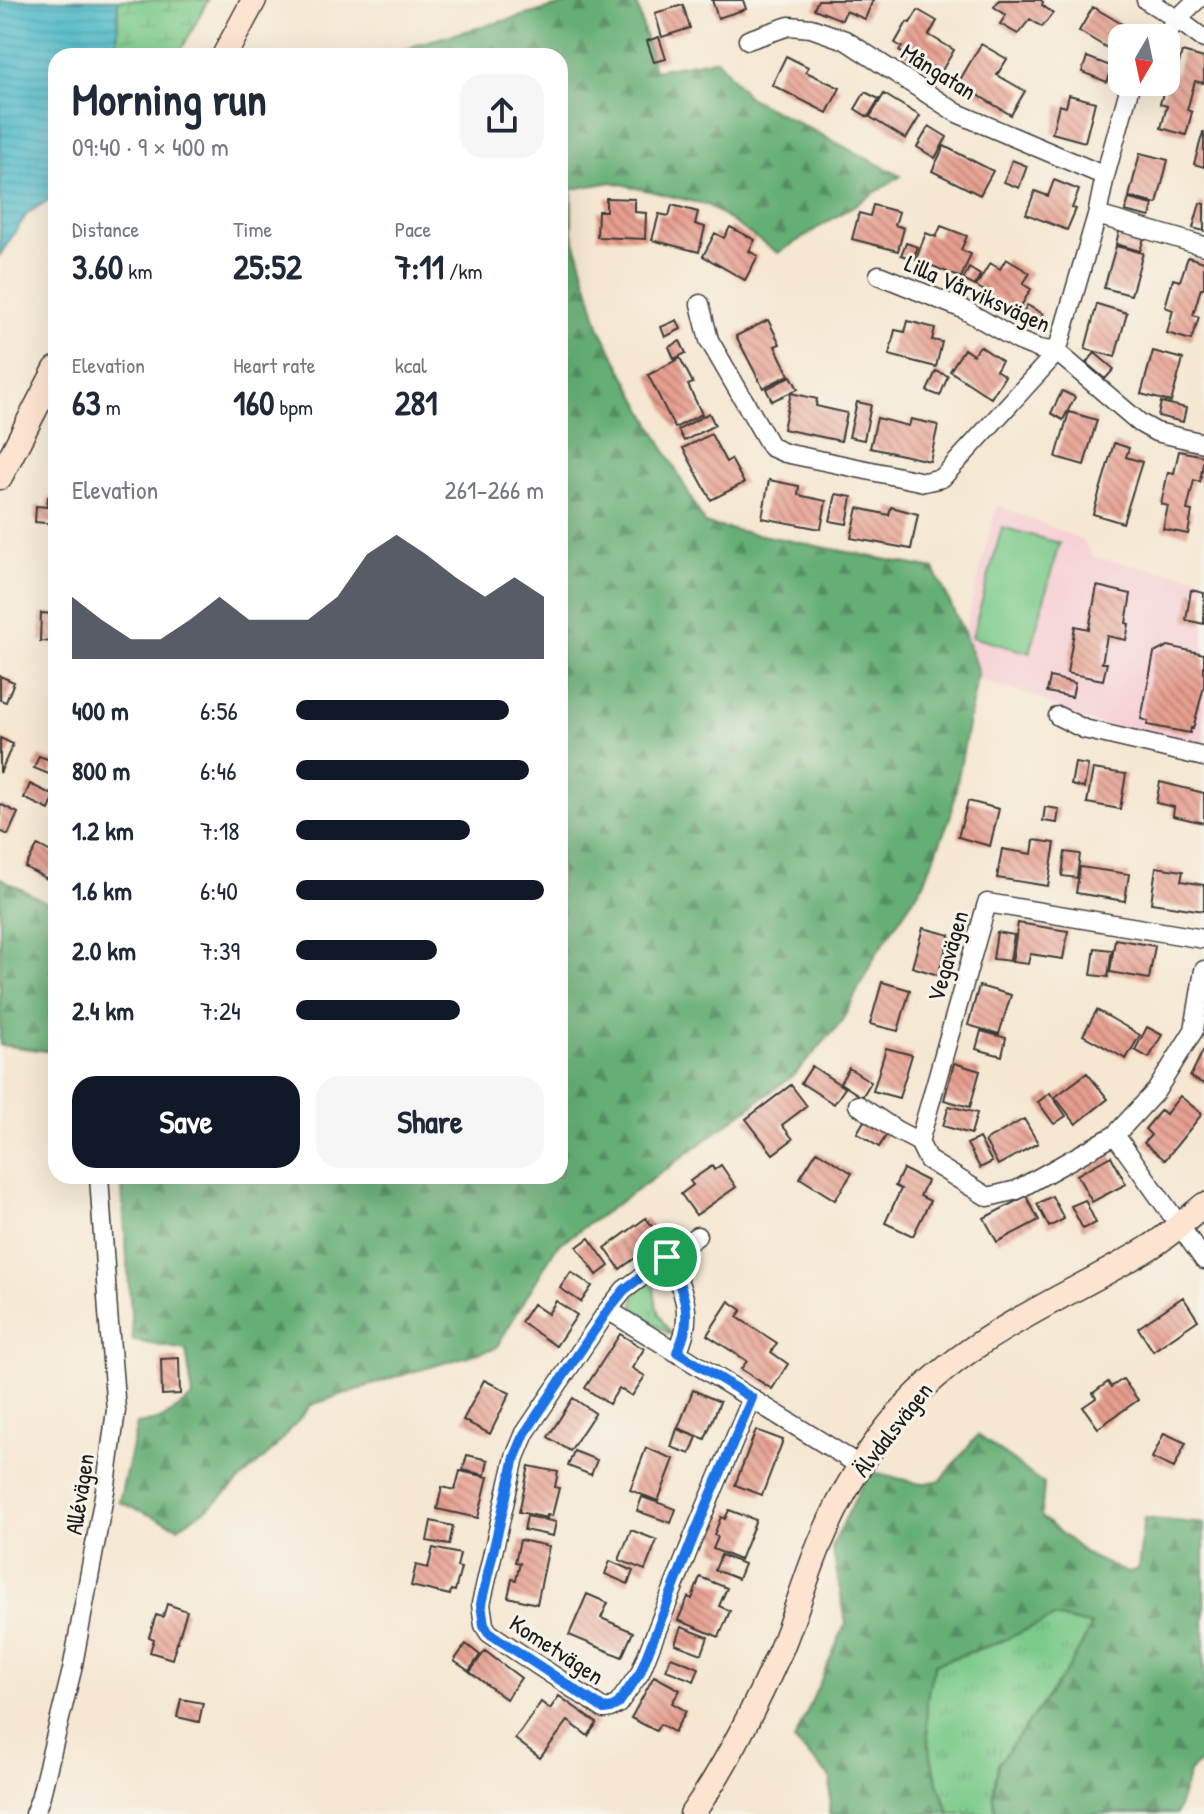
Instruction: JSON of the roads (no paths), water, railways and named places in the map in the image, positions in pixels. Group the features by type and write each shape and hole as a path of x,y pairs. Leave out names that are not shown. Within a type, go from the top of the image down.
{"street":[{"path":"228,48 254,0"},
{"path":"1146,0 1204,39"},
{"path":"1174,24 1197,0"},
{"name":"Mångatan","path":"748,40 789,26 811,28 845,40 957,113 1105,176"},
{"name":"Lilla Vårviksvägen","path":"700,304 709,340 771,447 785,453 924,482 942,478 1057,352 1127,96"},
{"path":"1097,215 1204,246"},
{"name":"Lilla Vårviksvägen","path":"879,275 963,309 1019,341 1057,352 1140,423 1156,432 1204,443"},
{"path":"0,477 48,384"},
{"path":"1058,716 1084,729 1204,757"},
{"name":"Vegavägen","path":"919,1142 987,903 1204,939"},
{"path":"858,1105 919,1142 928,1160 988,1197 1017,1190 1115,1135 1156,1091 1194,1030 1204,970"},
{"path":"1115,1135 1204,1260"},
{"name":"Allévägen","path":"34,1814 72,1670 106,1485 116,1410 100,1184"},
{"name":"Älvdalsvägen","path":"692,1814 730,1751 781,1648 822,1540 859,1465 900,1412 936,1374 994,1333 1148,1248 1204,1205"},
{"name":"Kometvägen","path":"697,1236 624,1290 525,1433 515,1457 481,1604 481,1616 489,1633 604,1709 618,1704 640,1673 752,1398"},
{"path":"667,1257 680,1281 687,1313 684,1338 677,1352"},
{"path":"608,1310 859,1465"}],"water":[{"path":"0,0 118,0 117,48 48,48 48,200 27,214 0,255"}]}
